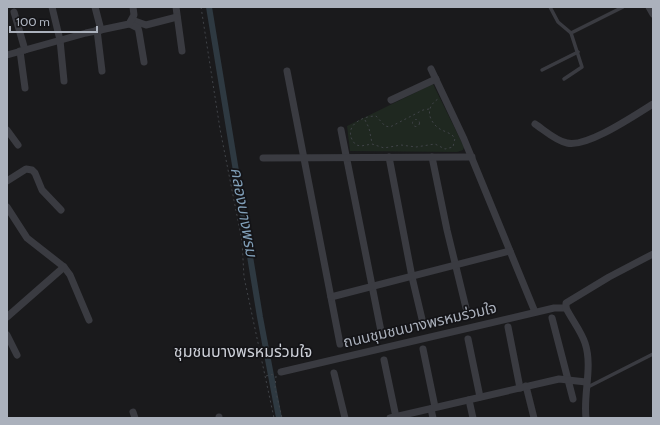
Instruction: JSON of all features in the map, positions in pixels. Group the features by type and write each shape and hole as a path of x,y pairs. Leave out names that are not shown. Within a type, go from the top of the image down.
{"street":[{"path":"52,7 60,40 64,81"},
{"path":"95,7 99,30 102,72"},
{"path":"131,22 133,7"},
{"path":"176,7 182,51"},
{"path":"649,7 653,14"},
{"path":"14,12 22,51 25,88"},
{"path":"7,56 60,40 131,22 146,25 177,17"},
{"path":"131,22 138,28 144,62"},
{"path":"431,69 472,158 536,312"},
{"path":"287,71 340,344"},
{"path":"391,100 436,79"},
{"path":"535,124 566,143 575,144 598,136 653,104"},
{"path":"7,130 18,145"},
{"path":"341,130 381,331"},
{"path":"389,157 412,277 422,320"},
{"path":"432,157 466,308"},
{"path":"264,158 472,158"},
{"path":"7,181 26,169 32,170 35,173 42,190 61,210"},
{"path":"7,207 27,238 64,267 70,275 88,320"},
{"path":"331,298 510,251"},
{"path":"586,418 587,354 585,343 566,308 566,303 653,254"},
{"path":"7,317 64,267"},
{"name":"ถนนชุมชนบางพรหมร่วมใจ","path":"277,374 536,312 554,308 566,308"},
{"path":"552,318 573,399"},
{"path":"508,327 523,387 534,418"},
{"path":"7,335 17,354"},
{"path":"468,339 480,397"},
{"path":"422,349 433,408 433,418"},
{"path":"384,360 392,418 559,379 586,385"},
{"path":"334,373 345,418"},
{"path":"469,400 473,418"}],"lane":[{"path":"550,7 562,27 572,33 582,67 564,79"},
{"path":"572,33 623,7"},
{"path":"542,70 578,52"},
{"path":"586,385 653,354"}],"path":[{"path":"201,7 220,129 242,241 244,277 274,418"},
{"path":"429,109 413,115 390,127 385,126 376,116 365,119 353,125 350,131 351,137 356,145 361,146 372,144 384,148 401,145 416,147 435,144 445,149 453,147 455,138 451,134 437,127 432,120 429,109 431,104 444,96"},
{"path":"413,115 415,119"},
{"path":"365,119 369,128 372,144"},
{"path":"265,376 277,374 275,388 282,418"}],"shaded area":[{"path":"433,84 464,147 463,150 457,152 350,151 347,126"}],"waterway":[{"name":"คลองบางพรม","path":"209,7 260,317 279,418"}],"district":[{"name":"ชุมชนบางพรหมร่วมใจ","path":"243,351"}]}
